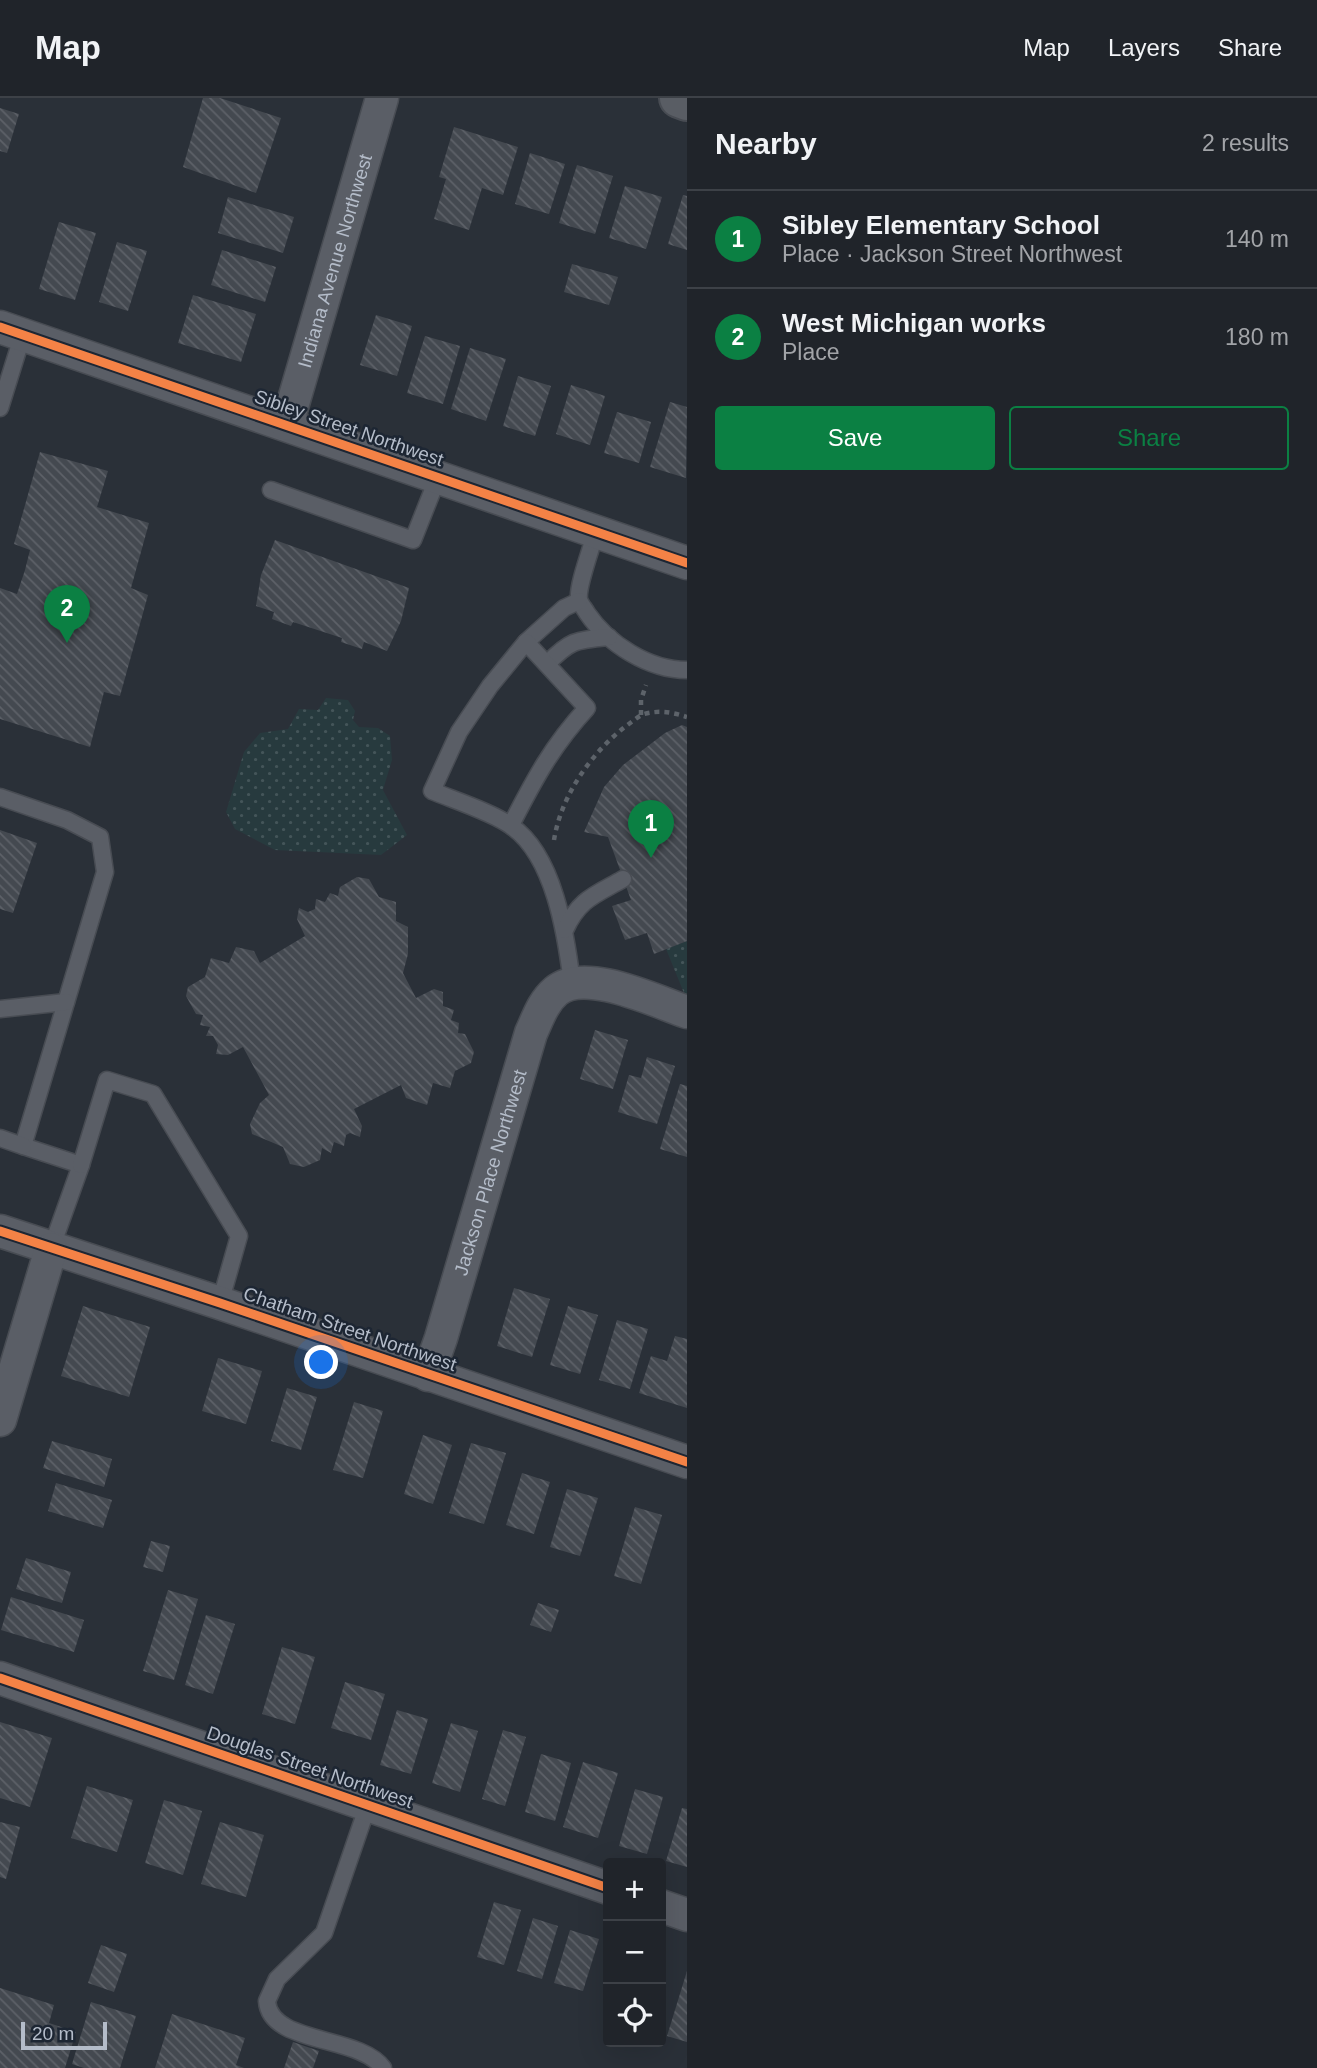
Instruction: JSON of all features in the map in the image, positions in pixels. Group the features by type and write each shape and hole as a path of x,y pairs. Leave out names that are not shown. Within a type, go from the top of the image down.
{"main road":[{"path":"679,98 687,101"}],"street":[{"name":"Indiana Avenue Northwest","path":"287,424 382,98"},
{"name":"Sibley Street Northwest","path":"11,330 687,563"},
{"path":"572,983 585,981 623,990 687,1012"},
{"name":"Jackson Place Northwest","path":"428,1375 531,1033 544,1004 557,990 572,983"},
{"name":"Chatham Street Northwest","path":"0,1231 687,1462"},
{"path":"0,1420 51,1249"},
{"name":"Douglas Street Northwest","path":"0,1678 603,1886"},
{"path":"666,1908 687,1915"}],"lane":[{"path":"0,407 11,330"},
{"path":"271,491 413,540 438,477"},
{"path":"596,531 580,587 579,601 592,620 630,653 650,663 687,670"},
{"path":"572,983 565,930 542,861 531,843 510,825 432,791 459,732 490,685 526,642 564,608 579,601"},
{"path":"547,664 564,647 575,641 609,637"},
{"path":"510,825 542,764 563,734 587,708 526,642"},
{"path":"0,797 67,820 100,837 105,872 23,1146"},
{"path":"565,930 573,911 584,901 623,879"},
{"path":"0,1009 66,1002"},
{"path":"51,1249 81,1166 107,1080 153,1094 239,1236 219,1303"},
{"path":"0,1138 81,1166"},
{"path":"368,1805 324,1933 277,1979 269,1992 267,2009 282,2026 353,2049 381,2064"}],"path":[{"path":"641,715 641,700 646,685"},
{"path":"554,847 556,822 578,780 610,738 641,715 660,711 687,717"}],"green space":[{"path":"326,698 348,700 355,711 353,720 359,727 378,728 390,736 392,760 383,790 407,835 381,855 275,850 235,829 226,812 244,752 260,733 288,729 299,709 318,710"},
{"path":"687,941 687,994 684,993 666,949"}],"building":[{"path":"203,98 220,98 281,118 256,193 183,167"},
{"path":"0,108 19,114 7,153 0,151"},
{"path":"454,127 518,147 503,195 482,188 469,230 434,219 446,179 439,177"},
{"path":"530,153 565,164 549,214 515,204"},
{"path":"577,165 613,176 595,234 559,223"},
{"path":"625,186 662,197 646,249 609,238"},
{"path":"683,195 687,196 687,250 668,244"},
{"path":"228,197 294,217 283,253 218,233"},
{"path":"59,222 96,233 75,300 39,289"},
{"path":"117,242 147,251 128,311 99,302"},
{"path":"222,250 276,267 265,302 211,285"},
{"path":"572,264 618,277 609,305 564,292"},
{"path":"193,295 256,314 241,362 178,343"},
{"path":"376,315 412,326 397,376 360,365"},
{"path":"425,336 460,346 443,404 407,393"},
{"path":"470,348 506,359 486,421 451,409"},
{"path":"518,376 551,386 535,436 503,426"},
{"path":"571,385 605,396 590,445 556,434"},
{"path":"670,402 687,407 686,478 650,467"},
{"path":"617,412 651,422 639,463 604,453"},
{"path":"40,452 108,471 97,507 149,523 131,588 148,595 120,696 104,692 90,747 0,719 0,588 17,594 25,570 30,550 14,544"},
{"path":"275,540 409,588 401,621 387,651 364,642 362,649 341,642 342,638 293,622 291,626 272,619 274,612 256,606 261,575"},
{"path":"682,725 687,727 687,941 654,954 647,933 625,940 612,906 631,900 608,837 584,832 604,787 623,765 665,733"},
{"path":"0,830 37,843 13,913 0,909"},
{"path":"357,877 369,879 379,897 396,902 396,921 408,927 408,954 403,973 416,998 434,989 443,992 443,1006 454,1010 451,1020 459,1023 458,1033 465,1034 474,1052 471,1063 455,1071 450,1088 433,1083 427,1105 406,1098 401,1085 354,1109 362,1126 360,1137 350,1133 346,1135 344,1146 334,1142 331,1153 322,1148 320,1160 304,1167 290,1164 283,1147 252,1134 250,1124 260,1103 269,1095 243,1047 228,1055 216,1054 218,1045 213,1036 206,1036 210,1027 200,1025 203,1015 196,1014 186,996 188,987 205,977 211,958 229,963 236,947 254,951 260,963 305,936 297,919 299,908 308,912 315,909 316,899 325,902 330,893 338,896 340,887"},
{"path":"595,1030 628,1040 613,1089 580,1079"},
{"path":"647,1057 675,1066 657,1124 618,1112 629,1075 641,1078"},
{"path":"680,1084 687,1086 687,1157 660,1149"},
{"path":"514,1288 550,1299 532,1357 497,1346"},
{"path":"83,1306 150,1327 129,1397 61,1376"},
{"path":"568,1306 598,1315 580,1374 550,1365"},
{"path":"617,1320 648,1329 630,1389 599,1380"},
{"path":"675,1336 687,1339 687,1408 639,1393 651,1356 667,1361"},
{"path":"218,1358 262,1371 246,1424 202,1411"},
{"path":"287,1388 317,1397 301,1450 271,1441"},
{"path":"354,1402 383,1411 363,1478 333,1470"},
{"path":"423,1435 452,1445 433,1504 404,1494"},
{"path":"52,1441 112,1459 104,1487 43,1468"},
{"path":"471,1443 506,1453 484,1524 449,1513"},
{"path":"522,1473 550,1482 534,1534 506,1525"},
{"path":"56,1483 112,1500 103,1528 48,1511"},
{"path":"567,1489 598,1498 580,1556 550,1547"},
{"path":"635,1507 662,1515 641,1584 614,1576"},
{"path":"151,1541 170,1546 163,1572 143,1567"},
{"path":"26,1558 71,1572 62,1603 16,1589"},
{"path":"168,1590 198,1599 174,1680 143,1671"},
{"path":"11,1597 84,1620 74,1652 1,1630"},
{"path":"538,1603 559,1610 551,1632 530,1625"},
{"path":"206,1615 235,1624 213,1694 185,1685"},
{"path":"282,1647 315,1657 295,1724 262,1714"},
{"path":"345,1682 385,1694 371,1740 331,1728"},
{"path":"397,1710 428,1719 411,1774 380,1765"},
{"path":"0,1722 52,1738 30,1807 0,1798"},
{"path":"451,1723 478,1731 460,1792 432,1783"},
{"path":"503,1730 526,1737 505,1806 482,1799"},
{"path":"541,1754 571,1763 555,1821 525,1812"},
{"path":"583,1762 618,1773 598,1838 563,1827"},
{"path":"87,1786 133,1800 117,1852 71,1838"},
{"path":"635,1789 663,1797 647,1854 619,1846"},
{"path":"164,1800 202,1811 183,1875 145,1863"},
{"path":"682,1808 687,1809 687,1867 666,1861"},
{"path":"0,1822 20,1827 6,1879 0,1877"},
{"path":"220,1822 264,1835 246,1897 201,1884"},
{"path":"494,1902 521,1910 504,1965 477,1957"},
{"path":"533,1918 558,1926 542,1979 517,1971"},
{"path":"570,1930 599,1939 583,1991 554,1983"},
{"path":"101,1945 127,1954 114,1992 88,1983"},
{"path":"687,1971 687,2042 667,2036"},
{"path":"0,1988 54,2005 49,2023 76,2032 65,2068 0,2068"},
{"path":"91,2002 136,2016 120,2068 84,2068 72,2064"},
{"path":"172,2014 245,2038 236,2065 244,2068 155,2068"},
{"path":"293,2042 319,2051 313,2068 284,2068"}],"cycle path":[{"path":"0,327 687,563"},
{"path":"0,1231 687,1462"},
{"path":"0,1678 603,1886"}],"place":[{"name":"West Michigan works","path":"67,643"},
{"name":"Sibley Elementary School","path":"651,858"}]}
